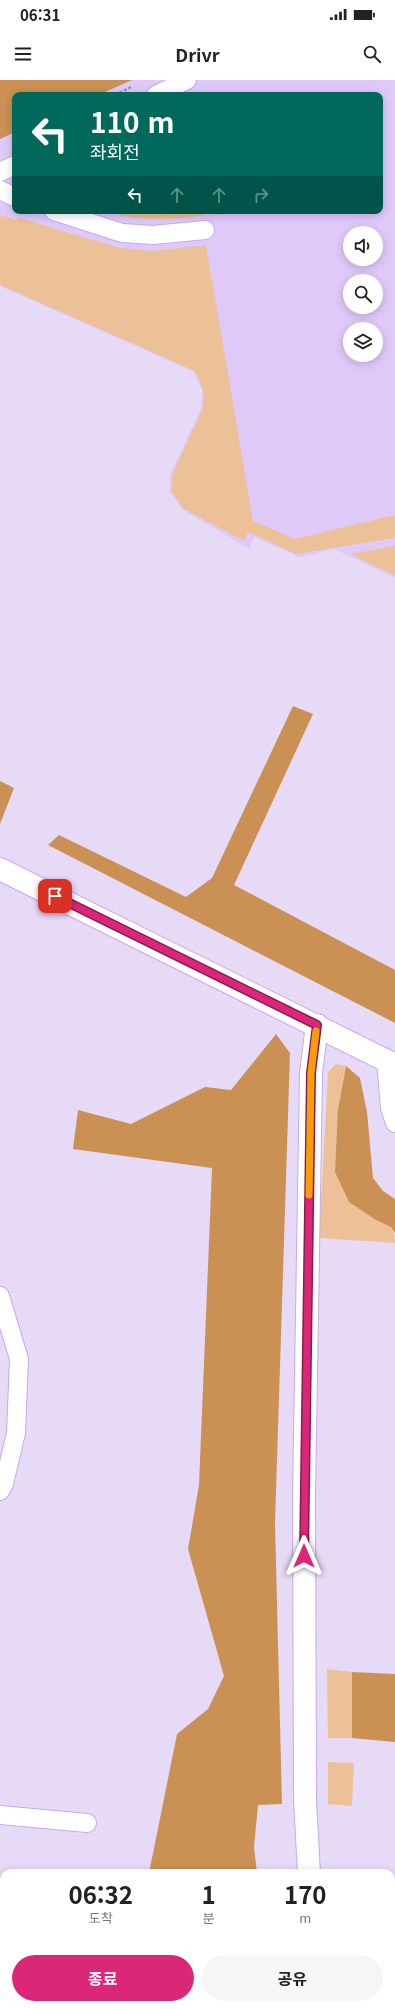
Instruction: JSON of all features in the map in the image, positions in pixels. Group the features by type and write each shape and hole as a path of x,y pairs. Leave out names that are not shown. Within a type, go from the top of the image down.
{"street":[{"path":"0,869 391,1063"},
{"path":"309,1869 304,1800 304,1495 311,1073 317,1025"}],"lane":[{"path":"162,92 187,80"},
{"path":"0,172 12,166"},
{"path":"0,190 12,196"},
{"path":"63,214 122,233 153,235 205,230"},
{"path":"391,1063 390,1108 395,1123"},
{"path":"0,1296 19,1359 16,1433 4,1484 0,1491"},
{"path":"0,1815 87,1823"}],"shaded area":[{"path":"0,80 395,80 395,578 334,549 299,557 254,537 249,549 183,510 170,492 170,475 201,408 202,390 194,372 0,286"},
{"path":"0,80 132,80 105,92 12,92 12,133 0,139"},
{"path":"116,214 204,215 166,219 129,217"},
{"path":"0,215 15,220 19,218 120,248 153,251 206,245 253,521 295,539 395,515 395,538 296,554 248,532 244,541 184,509 172,492 172,475 203,408 203,390 195,371 0,285"},
{"path":"394,546 395,576 351,554"},
{"path":"293,706 313,714 234,885 395,970 395,1023 48,845 59,835 186,897 212,878"},
{"path":"0,781 14,788 0,824"},
{"path":"276,1034 290,1053 275,1523 282,1804 258,1805 254,1847 257,1869 150,1869 177,1734 208,1709 224,1676 188,1549 199,1485 212,1168 73,1149 78,1110 131,1124 205,1087 231,1090"},
{"path":"336,1064 346,1066 338,1109 376,1220 391,1227 395,1237 395,1243 319,1238 328,1072"},
{"path":"346,1066 360,1078 367,1112 373,1178 383,1191 395,1199 395,1233 391,1227 376,1220 349,1202 335,1172 338,1109"},
{"path":"327,1669 352,1672 352,1738 328,1738"},
{"path":"352,1672 395,1674 395,1742 352,1738"},
{"path":"328,1762 354,1763 352,1806 328,1804"}],"slow traffic":[{"path":"309,1195 311,1073 316,1031"}],"route":[{"path":"55,896 317,1025 311,1073 304,1556"}]}
